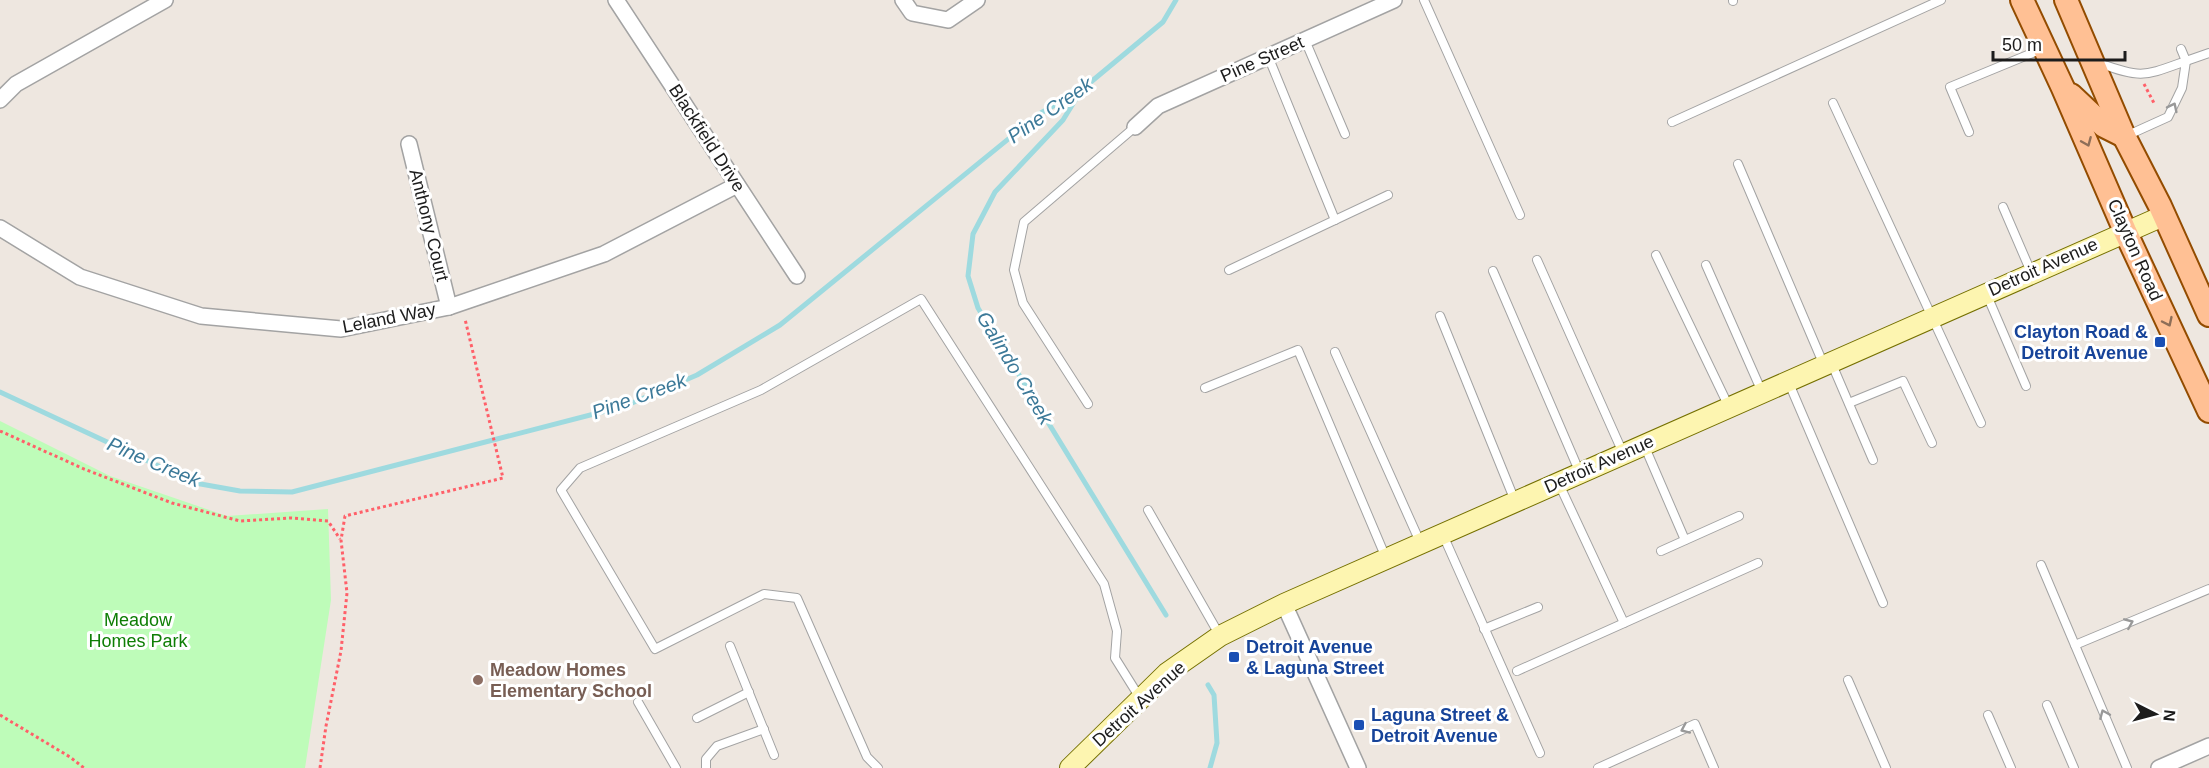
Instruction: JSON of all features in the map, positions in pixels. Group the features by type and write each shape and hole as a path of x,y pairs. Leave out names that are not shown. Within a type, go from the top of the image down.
{"main road":[{"name":"Clayton Road","path":"2022,0 2064,88 2125,231 2209,411"},
{"path":"2066,0 2124,136 2209,315"},
{"name":"Clayton Road","path":"2064,88 2104,126 2124,136"},
{"path":"2161,211 2185,239 2209,291"}],"street":[{"path":"0,100 16,84 165,0"},
{"name":"Blackfield Drive","path":"616,0 797,276"},
{"path":"903,0 912,13 948,20 977,0"},
{"name":"Pine Street","path":"1135,128 1158,106 1394,0"},
{"name":"Anthony Court","path":"409,144 449,307"},
{"name":"Leland Way","path":"0,228 80,277 201,316 341,329 449,307 604,254 737,185"},
{"name":"Detroit Avenue","path":"1070,768 1167,673 1220,636 1284,604 2125,231 2161,211"},
{"path":"1284,604 1358,768"},
{"path":"2159,768 2209,746"}],"lane":[{"path":"1424,0 1520,215"},
{"path":"1672,122 1941,0"},
{"path":"1305,40 1345,135"},
{"path":"1969,132 1950,87 2044,48"},
{"path":"2124,136 2168,117 2182,88 2186,61 2181,49"},
{"path":"2091,60 2128,74 2147,75 2209,53"},
{"path":"1268,56 1335,220"},
{"path":"1833,103 1981,423"},
{"path":"1088,404 1023,303 1014,270 1024,222 1135,128"},
{"path":"1738,164 1827,363 1849,403 1873,460"},
{"path":"1229,270 1388,195"},
{"path":"2002,207 2032,272"},
{"path":"1656,255 1729,407"},
{"path":"1538,260 1623,454"},
{"path":"1706,265 1762,392"},
{"path":"1493,271 1580,473"},
{"path":"1986,293 2026,386"},
{"path":"878,768 867,757 797,598 764,594 655,649 561,490 580,468 761,390 921,299 1104,584 1118,631 1115,658 1141,699"},
{"path":"1440,316 1516,501"},
{"path":"1205,388 1298,350 1386,559"},
{"path":"1335,352 1421,543"},
{"path":"1788,381 1883,603"},
{"path":"1849,403 1903,381 1932,442"},
{"path":"1644,445 1685,540"},
{"path":"1558,482 1624,623"},
{"path":"1148,510 1220,636"},
{"path":"1660,551 1739,516"},
{"path":"1442,534 1540,753"},
{"path":"1517,671 1758,563"},
{"path":"2042,565 2127,768"},
{"path":"2075,645 2209,589"},
{"path":"1485,629 1538,607"},
{"path":"730,646 774,755"},
{"path":"1848,680 1886,768"},
{"path":"697,718 749,692"},
{"path":"638,702 676,768"},
{"path":"2048,705 2074,768"},
{"path":"1988,715 2011,768"},
{"path":"1598,768 1695,724 1714,768"},
{"path":"706,768 706,759 717,746 764,729"}],"path":[{"path":"2143,83 2155,105"},
{"path":"320,768 341,651 347,593 341,540 345,516 503,478 465,319 449,307"},
{"path":"0,431 84,469 172,504 240,521 291,518 328,521 341,540"},
{"path":"0,715 70,757 84,768"}],"green space":[{"name":"Meadow Homes Park","path":"0,421 110,476 227,516 328,509 331,600 305,768 0,768"}],"waterway":[{"name":"Pine Creek","path":"0,392 195,483 240,491 292,492 625,406 697,375 780,325 1039,114 1080,91 1163,22 1176,0"},
{"name":"Galindo Creek","path":"1079,94 1063,120 995,192 973,234 968,276 978,308 1166,615"},
{"name":"Galindo Creek","path":"1208,685 1214,695 1217,743 1210,768"}],"place":[{"name":"Clayton Road & Detroit Avenue","path":"2160,342"},
{"name":"Detroit Avenue & Laguna Street","path":"1234,657"},
{"name":"Meadow Homes Elementary School","path":"478,680"},
{"name":"Laguna Street & Detroit Avenue","path":"1359,725"}]}
